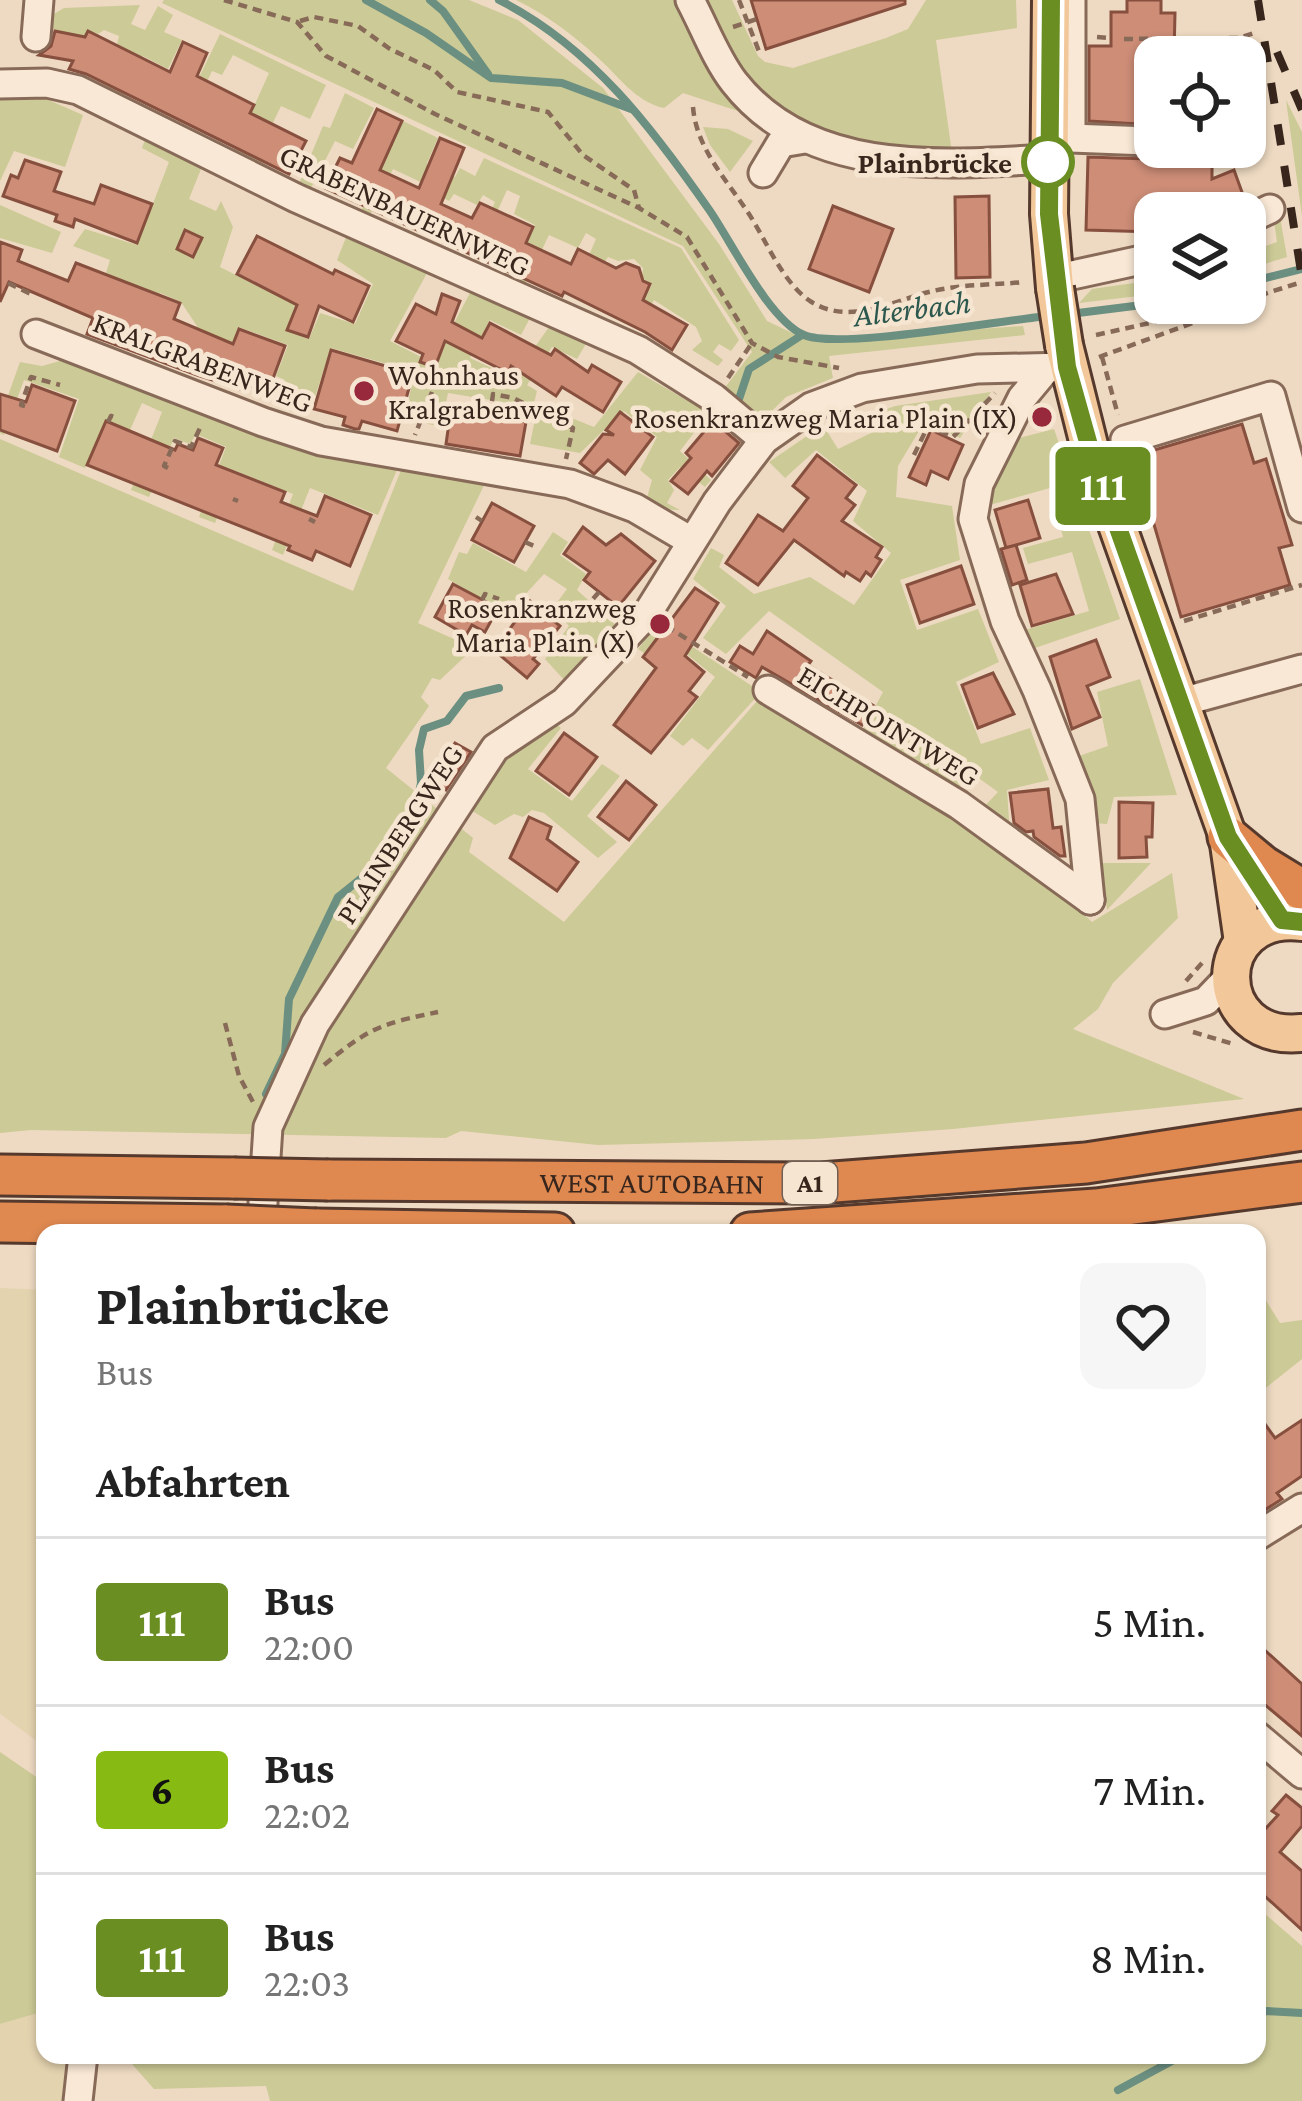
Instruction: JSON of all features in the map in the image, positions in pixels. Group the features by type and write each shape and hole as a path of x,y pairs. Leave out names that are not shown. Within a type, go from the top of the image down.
{"highway":[{"path":"1228,837 1263,866 1295,910"},
{"name":"WEST AUTOBAHN","path":"0,1174 821,1183 1086,1163 1296,1131"},
{"name":"WEST AUTOBAHN","path":"880,1224 1096,1209 1302,1182"},
{"name":"WEST AUTOBAHN","path":"0,1222 69,1224"}],"main road":[{"path":"1051,0 1056,147 1048,283 1075,354 1090,449 1228,837 1227,958 1232,994 1252,1023 1284,1035 1302,1034"},
{"path":"1227,958 1264,924 1295,910"}],"street":[{"path":"36,38 39,0"},
{"path":"690,0 734,82 773,119 806,139 840,151 907,162 1134,142"},
{"path":"1056,147 1071,0"},
{"name":"GRABENBAUERNWEG","path":"0,84 33,82 78,90 296,198 638,350 714,398 764,440"},
{"path":"763,173 781,143 806,139"},
{"path":"1048,283 1134,262"},
{"name":"KRALGRABENWEG","path":"36,334 321,440 574,486 634,508 692,541"},
{"name":"PLAINBERGWEG","path":"244,1224 268,1127 315,1024 495,748 564,702 641,621 764,440 811,407 862,388 1075,354"},
{"name":"EICHPOINTWEG","path":"768,690 959,806 1090,900 1080,799 1005,621 974,519 979,484 1022,398 1075,354"},
{"path":"1126,440 1271,396 1302,508"},
{"path":"1178,703 1302,669"},
{"path":"1165,1014 1206,1001 1227,958"},
{"path":"1266,1530 1302,1508"},
{"path":"1266,1744 1302,1774"},
{"path":"78,2101 82,2064"}],"path":[{"path":"224,0 297,22 326,56 435,114 639,208 687,237 752,343 778,357 835,369 856,365"},
{"path":"740,0 760,54"},
{"path":"297,22 314,17 358,26 390,50 434,70 457,92 548,112 584,155 634,190 639,208"},
{"path":"745,23 757,19"},
{"path":"1124,39 1239,38 1254,33"},
{"path":"693,106 694,124 706,153 791,282 811,302 839,310 884,310 930,292 1048,283"},
{"path":"1266,293 1302,282"},
{"path":"8,283 34,296"},
{"path":"1075,354 1170,324"},
{"path":"1075,354 1186,324"},
{"path":"714,398 752,343"},
{"path":"1075,354 1126,440"},
{"path":"412,442 436,382 412,372 414,364"},
{"path":"25,406 21,405 31,377 59,385"},
{"path":"914,455 928,426 953,436 1001,386"},
{"path":"490,416 493,394 513,398 573,428 567,454"},
{"path":"168,468 164,466 175,441 190,447 208,414"},
{"path":"108,422 111,416 117,418"},
{"path":"1136,476 1147,512"},
{"path":"525,542 534,546"},
{"path":"1173,624 1302,585"},
{"name":"EICHPOINTWEG","path":"599,592 593,599 768,690"},
{"path":"482,600 485,594 500,599"},
{"path":"1227,958 1165,1005 1165,1014 1176,1030 1238,1046"},
{"path":"280,1095 364,1032 438,1012"},
{"path":"225,1023 239,1076 268,1127"}],"shaded area":[{"path":"469,0 518,20 603,88 719,244 767,321 809,341 1023,326 1025,335 829,356 833,378 786,397 755,428 717,398 752,352 683,246 162,3"},
{"path":"516,0 674,0 693,42 744,113 683,93 664,108 654,105 568,32"},
{"path":"703,0 732,0 758,56 793,68 908,29 926,0 1016,0 1017,28 936,40 952,153 876,150 808,126 756,89 732,57"},
{"path":"140,5 131,24 145,30 158,6 173,15 164,32 182,40 168,69 143,56 122,95 107,86 124,49 117,44 119,36 88,30 80,45 63,40 64,32 50,28 52,15 64,8"},
{"path":"220,34 326,85 310,119 281,106 256,158 262,162 258,168 233,153 269,73 233,55 222,75 212,71 198,101 190,96"},
{"path":"345,93 374,108 353,149 335,141 310,190 299,184 323,126 330,128"},
{"path":"0,98 46,99 83,115 65,167 14,151 0,181"},
{"path":"1286,100 1302,132 1302,216"},
{"path":"403,121 438,138 427,163 427,185 393,169 369,217 360,213"},
{"path":"703,127 728,129 753,141 730,172 710,145"},
{"path":"145,140 201,169 189,199 216,211 221,201 233,227 220,267 295,305 286,331 309,339 320,313 355,324 373,284 337,260 347,235 427,273 390,341 433,363 471,291 530,318 521,335 490,320 470,358 513,378 549,327 587,342 577,359 552,347 527,385 537,391 534,403 594,427 638,372 709,413 680,451 711,480 705,487 680,467 668,480 674,490 667,503 680,510 660,509 646,501 652,480 640,470 657,437 624,411 580,453 530,444 535,419 503,402 448,393 441,427 404,418 415,372 331,348 312,406 279,396 285,380 276,376 288,345 239,327 232,343 214,336 207,353 190,347 197,326 181,302 160,293 145,328 122,319 134,285 106,273 110,260 73,246 85,229 137,245 169,162 142,148"},
{"path":"484,158 681,248 739,340 731,351 719,344 713,352 723,360 718,366 692,350 702,341 696,327 654,300 643,320 637,316 652,284 642,278 643,268 634,259 608,257 601,268 587,260 596,239 586,233 578,248 549,235 525,285 511,277 535,225 514,214 520,196 507,190 496,214 491,211 495,202 483,195 477,205 454,194 449,201 442,197 451,175 455,177 460,168 475,176"},
{"path":"0,205 61,232 52,253 0,238"},
{"path":"1280,217 1287,257 1266,264 1266,246 1277,242 1274,221"},
{"path":"1134,283 1134,296 1079,303 1092,289"},
{"path":"67,359 399,465 378,515 310,488 283,555 272,550 293,494 236,471 215,523 199,517 226,447 196,434 190,444 174,438 149,497 131,490 162,412 142,403 130,430 106,420 85,468 59,457 79,399 24,380 4,435 0,433 0,418 20,362 42,366"},
{"path":"991,392 960,438 925,421 898,466 896,497 952,506 960,560 900,580 917,630 978,609 999,662 956,682 981,744 1030,728 1049,780 1007,790 1010,835 980,811 998,792 973,774 955,791 859,737 883,692 769,611 726,654 703,638 726,606 693,579 711,548 724,555 719,567 754,594 810,577 854,605 891,553 853,521 867,491 816,450 785,478 769,462 823,425 838,449 873,432 870,415 895,406"},
{"path":"1054,429 1120,619 1032,649 1022,631 1089,611 1072,552 1028,564 1023,548 1063,537 1050,488 986,506 996,470 1015,439"},
{"path":"0,439 353,591 403,465 487,479 418,623 474,648 440,680 432,678 421,697 429,706 386,768 473,838 469,852 564,922 764,693 1038,872 1092,922 1172,873 1178,918 1113,983 1098,1009 1073,1029 1244,1099 814,1139 598,1145 461,1131 446,1138 0,1133"},
{"path":"553,532 568,542 560,555 586,574 577,590 618,627 566,682 545,659 569,626 553,608 567,589 544,574 507,614 448,579 459,552 467,554 473,543 526,572"},
{"path":"658,624 761,692 708,750 692,738 683,746 670,736 715,677 661,633 644,653 638,649"},
{"path":"1140,679 1177,795 1114,797 1107,824 1093,823 1079,756 1108,746 1097,692"},
{"path":"551,720 561,728 528,769 572,801 602,764 620,776 587,816 617,842 598,858 544,813 514,814 495,825 466,807 508,754"},
{"path":"1101,863 1151,863 1107,910"},
{"path":"0,1288 36,1290 36,1740 0,1714"},
{"path":"1266,1300 1280,1323 1302,1320 1302,1359 1266,1388"},
{"path":"0,1752 36,1777 36,2014 0,2024"},
{"path":"1266,1915 1302,1946 1302,2101 270,2101 266,2086 154,2089 132,2064 1266,2064"},
{"path":"36,2014 36,2064 89,2064 86,2101 0,2101 0,2024"}],"building":[{"path":"751,0 905,0 905,4 766,49"},
{"path":"1127,0 1161,0 1161,13 1175,13 1174,36 1134,36 1134,124 1089,121 1089,46 1111,46 1111,12 1127,12"},
{"path":"55,31 85,37 88,31 170,72 183,42 207,53 197,76 254,105 250,113 306,141 289,174 69,69 73,61 39,55 51,46"},
{"path":"377,109 402,121 380,170 419,188 440,138 464,148 441,204 472,218 480,203 533,227 526,243 571,264 578,249 616,268 626,263 639,268 643,281 650,284 643,300 687,325 672,350 564,292 562,296 325,188 340,158 352,163"},
{"path":"1088,157 1134,159 1134,168 1212,168 1212,179 1234,170 1242,192 1134,192 1134,231 1086,230"},
{"path":"25,160 61,172 54,191 94,204 101,185 152,204 137,243 75,219 73,227 55,221 57,215 3,196 11,175 18,178"},
{"path":"989,196 990,277 956,278 955,197"},
{"path":"833,206 893,229 869,292 809,269"},
{"path":"185,230 202,238 193,257 177,249"},
{"path":"257,236 333,274 335,270 369,286 353,322 319,306 308,337 287,330 297,305 237,274"},
{"path":"0,242 22,250 18,261 68,281 76,263 180,303 174,319 233,344 239,329 285,346 268,392 246,384 244,390 197,375 87,334 93,318 9,282 0,302"},
{"path":"442,294 460,301 452,322 482,338 490,323 551,355 555,349 588,372 592,365 621,382 603,412 562,387 556,396 511,366 508,373 445,341 435,367 420,362 423,354 396,341 416,304 436,314"},
{"name":"Wohnhaus Kralgrabenweg","path":"331,350 413,374 397,431 362,421 355,429 343,425 345,417 314,409"},
{"path":"32,385 75,401 57,451 0,430 0,394 26,402"},
{"path":"451,409 526,422 520,456 446,444"},
{"path":"620,412 653,437 625,474 608,460 594,474 580,463 603,434 614,435 606,430"},
{"path":"106,421 175,450 178,444 193,450 198,438 223,448 216,465 285,492 281,502 317,516 325,496 371,515 350,566 316,551 312,560 288,550 290,546 87,465"},
{"path":"713,421 739,443 712,476 707,471 688,494 671,481 691,458 686,453"},
{"path":"1242,424 1254,463 1266,459 1292,545 1279,548 1290,585 1181,617 1134,456"},
{"path":"931,430 963,445 948,479 931,471 926,485 909,477"},
{"path":"817,455 856,485 846,498 855,505 842,521 882,547 876,557 881,560 871,576 866,572 860,581 846,572 844,576 794,540 758,585 726,563 758,515 783,531 808,498 793,486"},
{"path":"1028,500 1040,538 1006,548 995,510"},
{"path":"492,503 534,526 514,562 472,540"},
{"path":"583,527 606,545 621,534 655,561 618,607 584,580 590,572 564,554"},
{"path":"1016,545 1027,580 1012,585 1001,549"},
{"path":"961,566 974,604 920,623 907,585"},
{"path":"1056,574 1073,614 1032,626 1020,585"},
{"path":"453,584 498,608 485,632 472,625 466,635 435,617"},
{"path":"695,588 718,603 685,656 704,672 689,691 697,697 651,753 614,725 656,668 643,657"},
{"path":"530,601 560,626 533,659 539,664 527,678 501,656 509,646 501,641"},
{"path":"767,631 811,661 808,665 874,706 862,725 762,667 756,678 730,662 740,646 753,654"},
{"path":"1096,640 1110,677 1087,686 1100,717 1072,729 1050,657"},
{"path":"993,673 1014,714 978,728 962,685"},
{"path":"564,733 597,757 569,795 536,771"},
{"path":"455,743 471,752 446,790 431,780"},
{"path":"626,781 656,805 629,840 598,817"},
{"path":"1048,789 1053,828 1061,827 1065,856 1034,837 1033,831 1026,832 1014,823 1010,793"},
{"path":"1119,802 1153,803 1147,857 1119,858"},
{"path":"529,817 551,827 547,839 578,862 557,891 510,858"},
{"path":"1302,1420 1302,1476 1277,1493 1282,1499 1266,1509 1266,1426 1275,1438"},
{"path":"1266,1651 1302,1684 1302,1736 1266,1706"},
{"path":"1286,1795 1302,1808 1302,1826 1280,1852 1302,1871 1302,1930 1266,1897 1266,1828 1278,1815 1272,1811"}],"waterway":[{"name":"Alterbach","path":"366,0 426,33 491,78 562,83 631,109"},
{"name":"Alterbach","path":"430,0 488,74"},
{"name":"Alterbach","path":"499,0 563,41 618,92 688,180 765,298 804,335 884,337 1049,316"},
{"name":"Alterbach","path":"1266,278 1302,269"},
{"name":"Alterbach","path":"1070,314 1134,306"},
{"path":"737,405 749,369 802,335"},
{"path":"266,1094 285,1054 289,999 338,897 389,856 401,822 416,806 424,729 447,721 466,696 499,688"},
{"path":"1266,2011 1302,2013"},
{"path":"1118,2090 1166,2064"}],"railway":[{"path":"1258,0 1302,278"},
{"path":"1277,52 1302,110"}],"bus line":[{"name":"111","path":"1051,0 1049,214 1067,367 1090,449 1228,837 1282,920 1302,922"}],"place":[{"name":"Plainbrücke","path":"1048,162"},
{"name":"Wohnhaus Kralgrabenweg","path":"364,391"},
{"name":"Rosenkranzweg Maria Plain (IX)","path":"1042,417"},
{"name":"Rosenkranzweg Maria Plain (X)","path":"660,624"}]}
